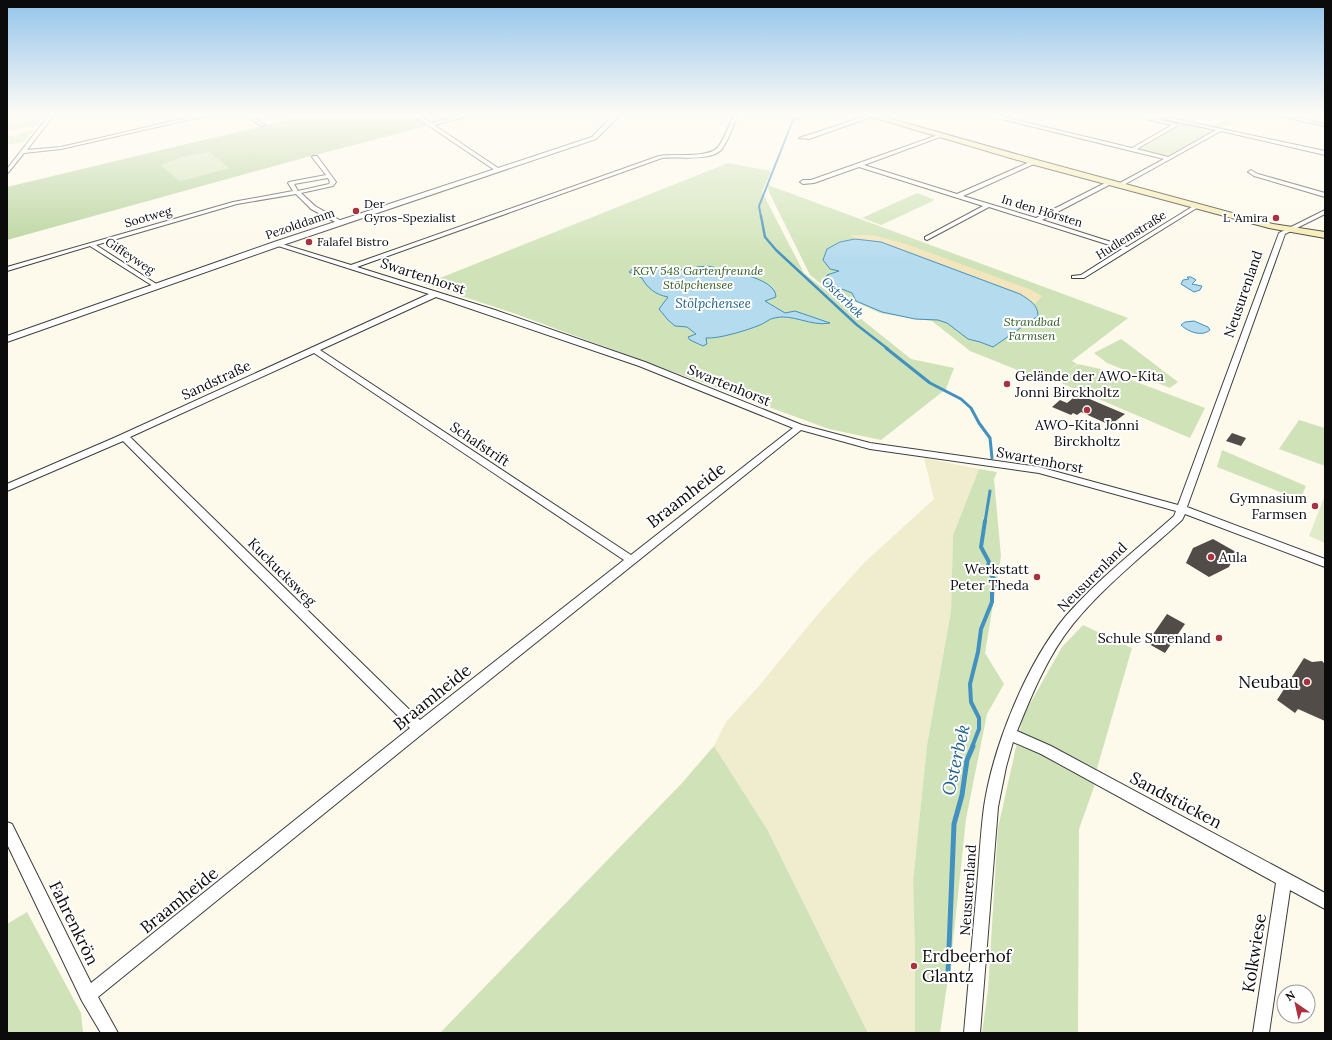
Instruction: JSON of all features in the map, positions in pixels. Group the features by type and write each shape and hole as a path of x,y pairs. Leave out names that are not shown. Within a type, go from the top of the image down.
{"main road":[{"path":"1040,164 1198,206 1288,228 1325,235"}],"street":[{"path":"7,172 14,164"},
{"path":"320,164 329,176 291,183 305,204 341,222"},
{"path":"488,164 498,170"},
{"name":"Pezolddamm","path":"7,339 277,244 517,164"},
{"path":"352,267 643,164"},
{"path":"803,182 812,182 863,164"},
{"path":"957,196 1031,164"},
{"path":"1120,185 1157,164"},
{"name":"In den Hörsten","path":"859,165 1128,249"},
{"path":"1251,174 1325,195"},
{"name":"Sootweg","path":"7,269 237,202 331,185 332,182 329,176"},
{"path":"1036,220 1109,182"},
{"path":"927,238 988,206"},
{"name":"Hudlemstraße","path":"1074,277 1082,277 1198,206"},
{"path":"1288,228 1325,212"},
{"name":"Neusurenland","path":"972,1033 992,807 999,767 1009,734 1030,684 1054,642 1069,621 1097,590 1178,518 1277,245 1282,233 1288,228"},
{"name":"Swartenhorst","path":"277,244 436,294 642,364 799,427 870,446 1038,470 1182,509 1325,563"},
{"name":"Giffeyweg","path":"92,245 156,286"},
{"name":"Sandstraße","path":"7,488 124,437 436,294"},
{"name":"Schafstrift","path":"314,349 340,368 631,560"},
{"name":"Braamheide","path":"88,995 419,728 799,427"},
{"name":"Kuckucksweg","path":"124,437 419,728"},
{"name":"Sandstücken","path":"1009,734 1046,750 1325,901"},
{"name":"Fahrenkrön","path":"7,829 88,995 110,1033"},
{"name":"Kolkwiese","path":"1261,1033 1284,879"}],"shaded area":[{"path":"924,458 979,469 953,535 951,611 927,745 913,881 915,1033 868,1033 767,829 714,746 726,722 759,686 818,614 865,562 934,499"}],"green space":[{"path":"105,164 165,164 161,165 180,181 229,168 223,164 283,164 7,240 7,187"},
{"path":"165,164 224,164 230,168 180,181 161,165"},
{"name":"KGV 548 Gartenfreunde Stölpchensee","path":"727,164 731,164 771,171 762,192 804,273 911,359 954,368 946,389 881,440 829,429 513,313 425,284"},
{"name":"Strandbad Farmsen","path":"768,185 1128,318 1072,361 1077,364 1068,371 1078,364 1105,370 1205,408 1190,438 1047,377 1042,380 970,351 932,321 880,313 856,302 845,303 810,275 769,192"},
{"path":"917,193 935,200 881,225 862,218"},
{"path":"1121,339 1178,382 1170,388 1107,363 1094,353"},
{"path":"1299,420 1325,428 1325,466 1279,449"},
{"path":"1222,450 1306,486 1300,500 1217,467"},
{"path":"979,469 997,472 994,479 1001,556 985,653 1004,684 987,714 966,819 952,951 940,1033 915,1033 913,881 927,745 951,611 953,535"},
{"path":"1325,495 1325,543 1309,536"},
{"path":"1083,625 1132,648 1096,772 1094,787 1079,829 1078,1033 982,1033 988,990 998,828 1023,716 1062,647"},
{"path":"714,746 767,829 868,1033 440,1033 682,783"},
{"path":"27,912 81,1013 83,1033 7,1033 7,924"}],"sand":[{"path":"851,235 872,235 906,244 1029,289 1042,296 1035,304 1020,294 881,242 855,239"}],"water":[{"path":"855,239 881,242 1020,294 1035,305 1038,316 993,347 968,339 947,323 938,320 915,319 882,312 856,301 852,293 826,283 827,275 839,271 830,269 823,260 827,249 840,242"},
{"name":"Stölpchensee","path":"708,266 737,272 759,279 768,284 774,290 776,297 765,301 785,313 795,311 830,323 816,323 788,317 774,318 741,332 726,336 706,338 707,344 703,346 690,340 688,337 696,334 687,327 675,326 659,309 668,297 656,293 646,285 642,278 629,272 635,267 692,270 697,267"},
{"path":"1187,277 1191,277 1196,280 1192,284 1202,286 1200,290 1194,292 1181,284 1183,280 1189,279"},
{"path":"1194,321 1208,327 1210,330 1203,333 1195,333 1187,330 1181,325 1185,322"}],"building":[{"name":"AWO-Kita Jonni Birckholtz","path":"1078,394 1125,414 1110,425 1081,412 1077,415 1073,413 1071,415 1052,407 1060,400 1067,403"},
{"path":"1232,433 1246,438 1241,446 1226,441"},
{"name":"Aula","path":"1213,539 1236,552 1229,567 1209,577 1186,563 1193,548"},
{"path":"1167,614 1185,624 1178,634 1185,638 1180,645 1173,641 1165,653 1147,643"},
{"name":"Neubau","path":"1304,658 1312,662 1322,661 1325,664 1325,721 1298,709 1295,713 1277,700"}],"waterway":[{"name":"Osterbek","path":"761,217 759,206 776,164"},
{"name":"Osterbek","path":"761,216 765,237 776,250 857,325 888,349"},
{"name":"Osterbek","path":"886,348 930,383 961,399 971,408 979,423 990,438 992,458"},
{"name":"Osterbek","path":"985,522 990,491"},
{"name":"Osterbek","path":"972,747 979,729 979,718 971,702 970,684 978,652 981,629 992,602 992,592 995,585 995,580 987,570 989,562 981,547 985,521"},
{"name":"Osterbek","path":"948,973 954,824 962,795 967,760 973,746"}],"place":[{"name":"Der Gyros-Spezialist","path":"356,211"},
{"name":"L 'Amira","path":"1276,218"},
{"name":"Falafel Bistro","path":"309,242"},
{"name":"Gelände der AWO-Kita Jonni Birckholtz","path":"1007,384"},
{"name":"AWO-Kita Jonni Birckholtz","path":"1087,410"},
{"name":"Gymnasium Farmsen","path":"1315,506"},
{"name":"Aula","path":"1211,557"},
{"name":"Werkstatt Peter Theda","path":"1037,577"},
{"name":"Schule Surenland","path":"1219,638"},
{"name":"Neubau","path":"1307,682"},
{"name":"Erdbeerhof Glantz","path":"914,966"}]}
